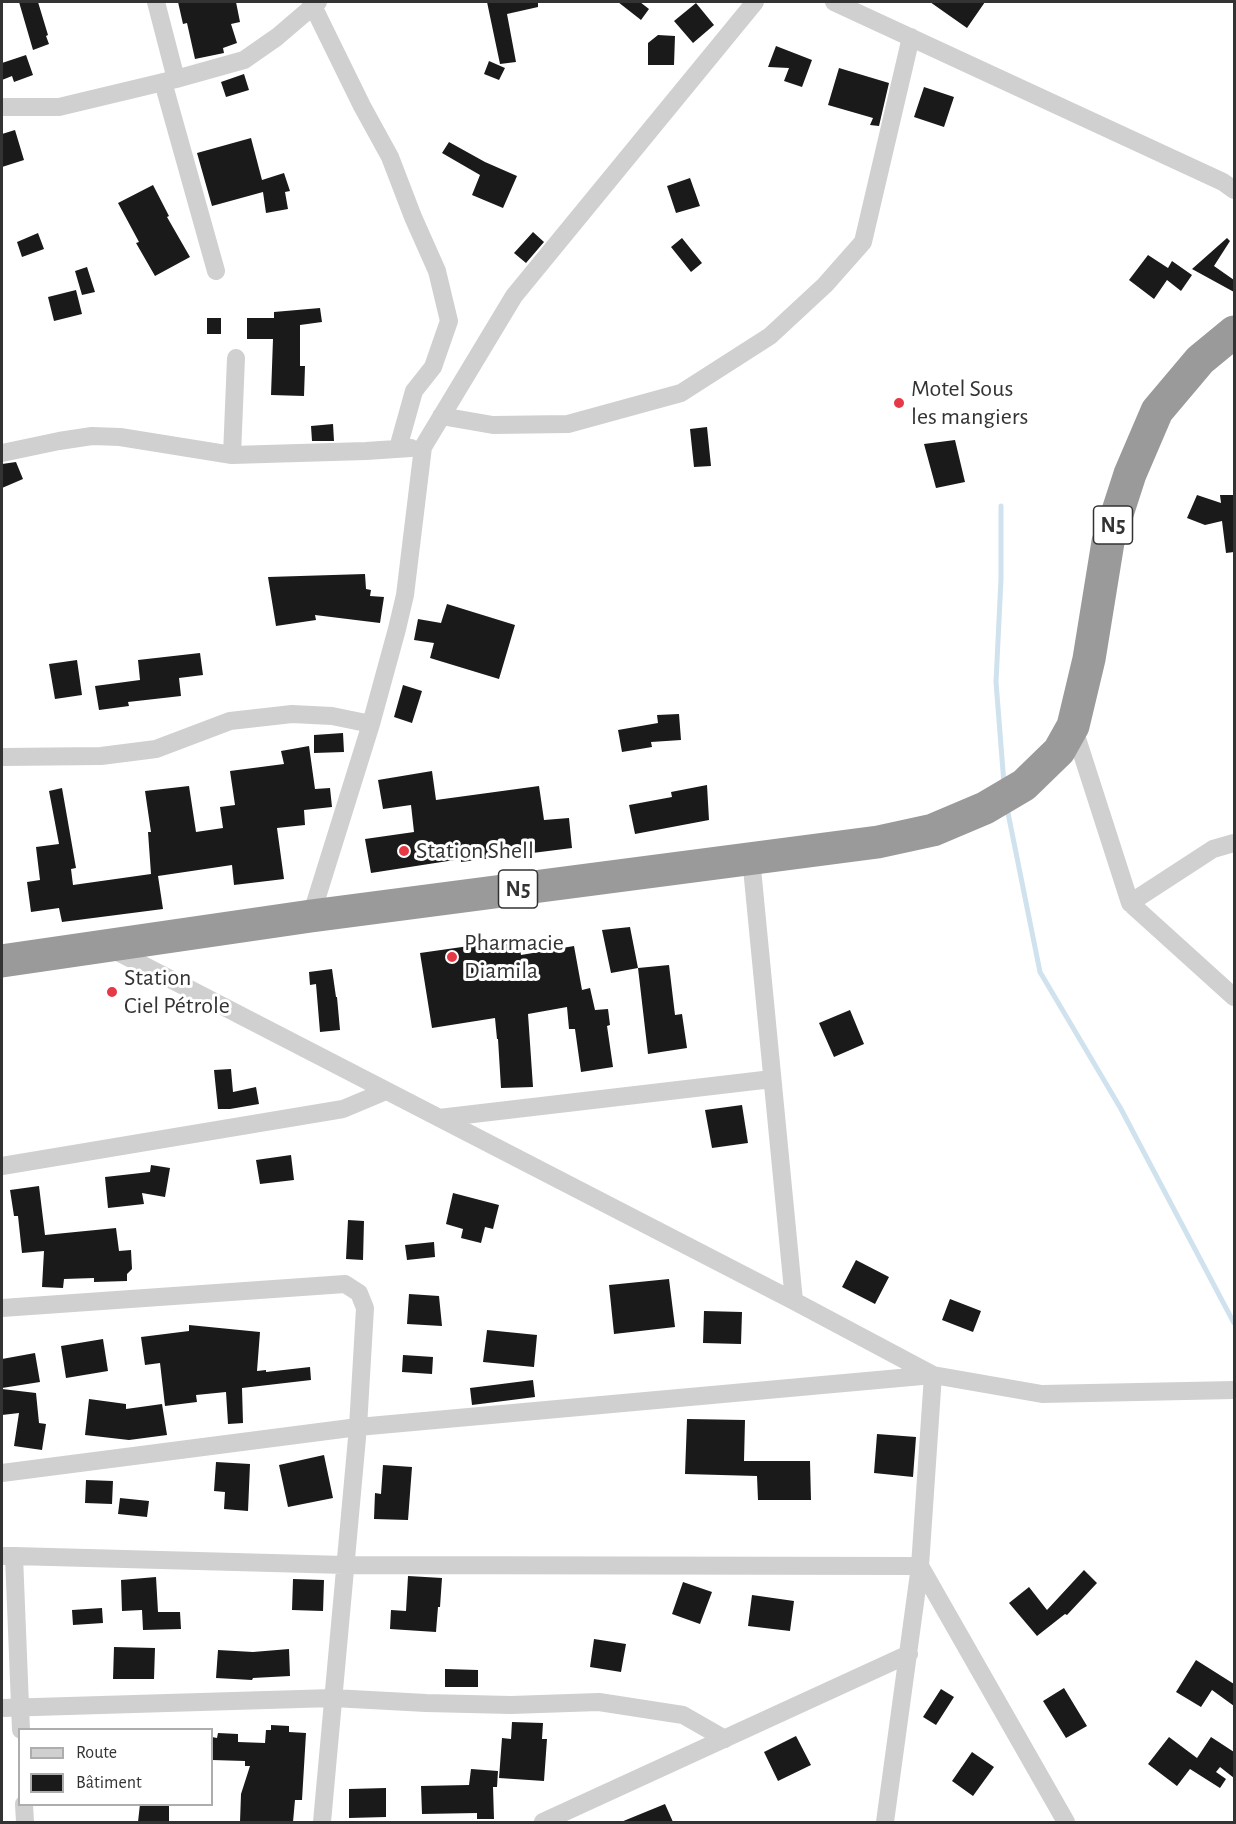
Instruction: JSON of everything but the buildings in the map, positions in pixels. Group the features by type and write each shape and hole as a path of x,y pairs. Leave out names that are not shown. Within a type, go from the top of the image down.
{"highway":[{"name":"N5","path":"2,961 311,916 878,842 933,830 984,808 1024,784 1066,739 1089,659 1108,542 1130,474 1157,411 1200,360 1234,332"}],"street":[{"path":"156,2 170,81 216,271"},
{"path":"311,916 371,724 405,595 423,447 514,296 755,2"},
{"path":"834,2 1230,181"},
{"path":"2,107 59,106 170,81 244,60 277,37 314,3 362,106 390,157 437,271 449,321 433,367 414,391 398,448"},
{"path":"441,416 493,425 568,424 681,393 770,336 825,285 863,242 910,37"},
{"path":"232,455 236,358"},
{"path":"2,453 92,436 120,437 232,455 423,447"},
{"path":"2,757 102,756 156,749 231,721 292,714 332,716 371,724"},
{"path":"1066,739 1130,903 1234,998"},
{"path":"1130,903 1213,849 1234,843"},
{"path":"751,858 794,1300"},
{"path":"106,946 794,1300 933,1374"},
{"path":"439,1118 772,1078"},
{"path":"2,1166 344,1109 386,1091"},
{"path":"2,1308 345,1284 359,1293 365,1308 358,1427 322,1822"},
{"path":"885,1822 920,1566 933,1374"},
{"path":"2,1473 358,1427 933,1374 1042,1394 1231,1390"},
{"path":"21,1728 8,1556 345,1565 920,1566"},
{"path":"920,1566 1066,1822"},
{"path":"543,1822 909,1654"},
{"path":"2,1708 333,1698 511,1705 599,1702 683,1715 725,1739"},
{"path":"24,1806 25,1822"}],"waterway":[{"path":"1001,506 1001,579 996,682 1004,784"},
{"path":"1007,808 1040,972 1121,1109 1234,1323"}],"place":[{"name":"Motel Sous les mangiers","path":"899,403"},
{"name":"Station Shell","path":"404,851"},
{"name":"Pharmacie Diamila","path":"452,957"},
{"name":"Station Ciel Pétrole","path":"112,992"}]}
